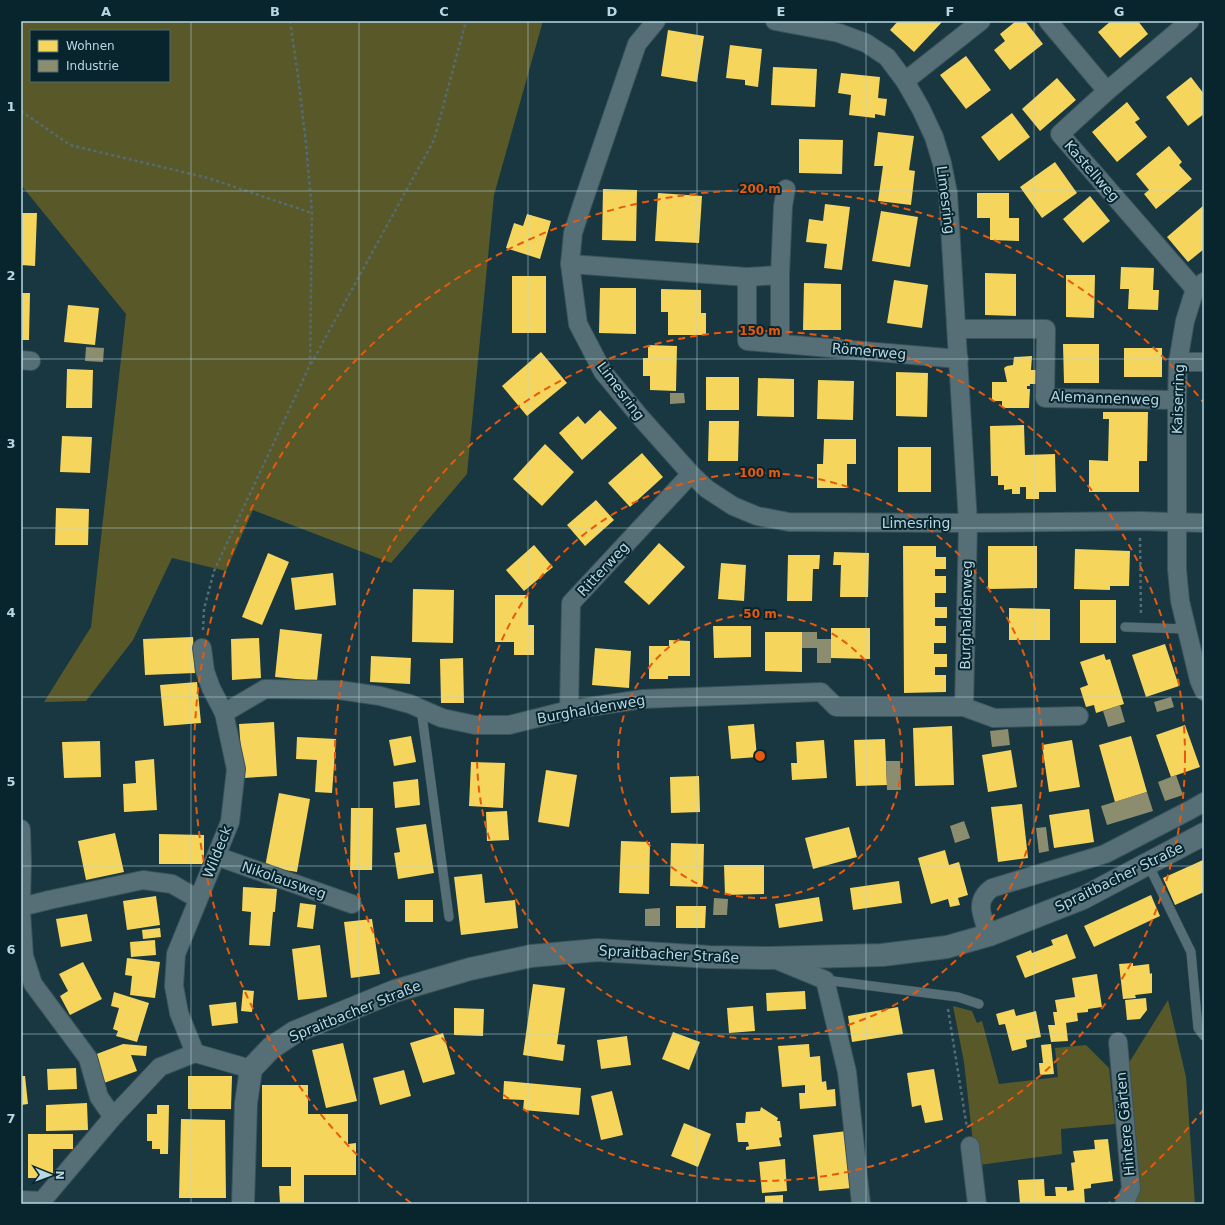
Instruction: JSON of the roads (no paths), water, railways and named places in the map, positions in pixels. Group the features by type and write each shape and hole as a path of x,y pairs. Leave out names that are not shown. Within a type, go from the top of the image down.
{"street":[{"name":"Limesring","path":"656,21 637,44 573,233 570,264 578,324 604,372 640,418 691,474 707,489 733,506 757,516 789,522 968,524 1176,522"},
{"name":"Limesring","path":"775,21 839,33 866,43 887,57 905,81 921,109 934,137 942,163 948,193 968,524"},
{"path":"905,81 981,21"},
{"path":"1048,21 1107,91 1190,21"},
{"name":"Kastellweg","path":"1107,91 1060,134 1200,285"},
{"path":"780,343 780,275 783,206 786,189"},
{"path":"570,264 747,277 780,275"},
{"name":"Römerweg","path":"747,277 746,341 959,359"},
{"name":"Kaiserring","path":"1200,285 1185,321 1178,362 1176,522 1177,569 1180,601 1199,680 1204,691"},
{"name":"Alemannenweg","path":"957,329 1046,329 1045,398 1177,400"},
{"path":"1178,362 1204,362"},
{"name":"Ritterweg","path":"569,710 571,603 691,474"},
{"path":"1176,522 1204,523"},
{"name":"Burghaldenweg","path":"964,707 968,524"},
{"name":"Wildeck","path":"195,1053 179,1013 174,986 176,954 230,822 236,769 224,713 211,688 202,648"},
{"name":"Burghaldenweg","path":"224,713 265,689 339,690 380,696 410,704 442,718 475,725 509,725 569,710 644,699 821,692 836,707 964,707 994,718 1079,716"},
{"name":"Spraitbacher Straße","path":"989,935 980,908 981,900 985,893 992,888 1105,854 1204,802"},
{"path":"21,829 21,902"},
{"name":"Spraitbacher Straße","path":"251,1069 271,1048 295,1032 395,991 470,968 531,956 598,950 709,957 770,958 882,955 948,947 989,935 1083,898 1204,834"},
{"name":"Nikolausweg","path":"216,856 352,904"},
{"path":"21,907 143,880 172,884 198,899"},
{"path":"21,912 24,956 33,984 88,1058 99,1097 113,1117"},
{"name":"Spraitbacher Straße","path":"770,958 825,980"},
{"path":"825,980 847,1072 861,1204"},
{"name":"Hintere Gärten","path":"1118,1042 1131,1189 1124,1204"},
{"path":"21,1200 42,1202 113,1117 160,1067 195,1053 251,1069 246,1103 243,1204"},
{"path":"970,1146 977,1204"}],"lane":[{"path":"1125,627 1187,629"},
{"path":"421,708 449,916"},
{"path":"1148,864 1191,952 1198,1028 1204,1036"},
{"path":"825,980 958,997 979,1004"}]}
